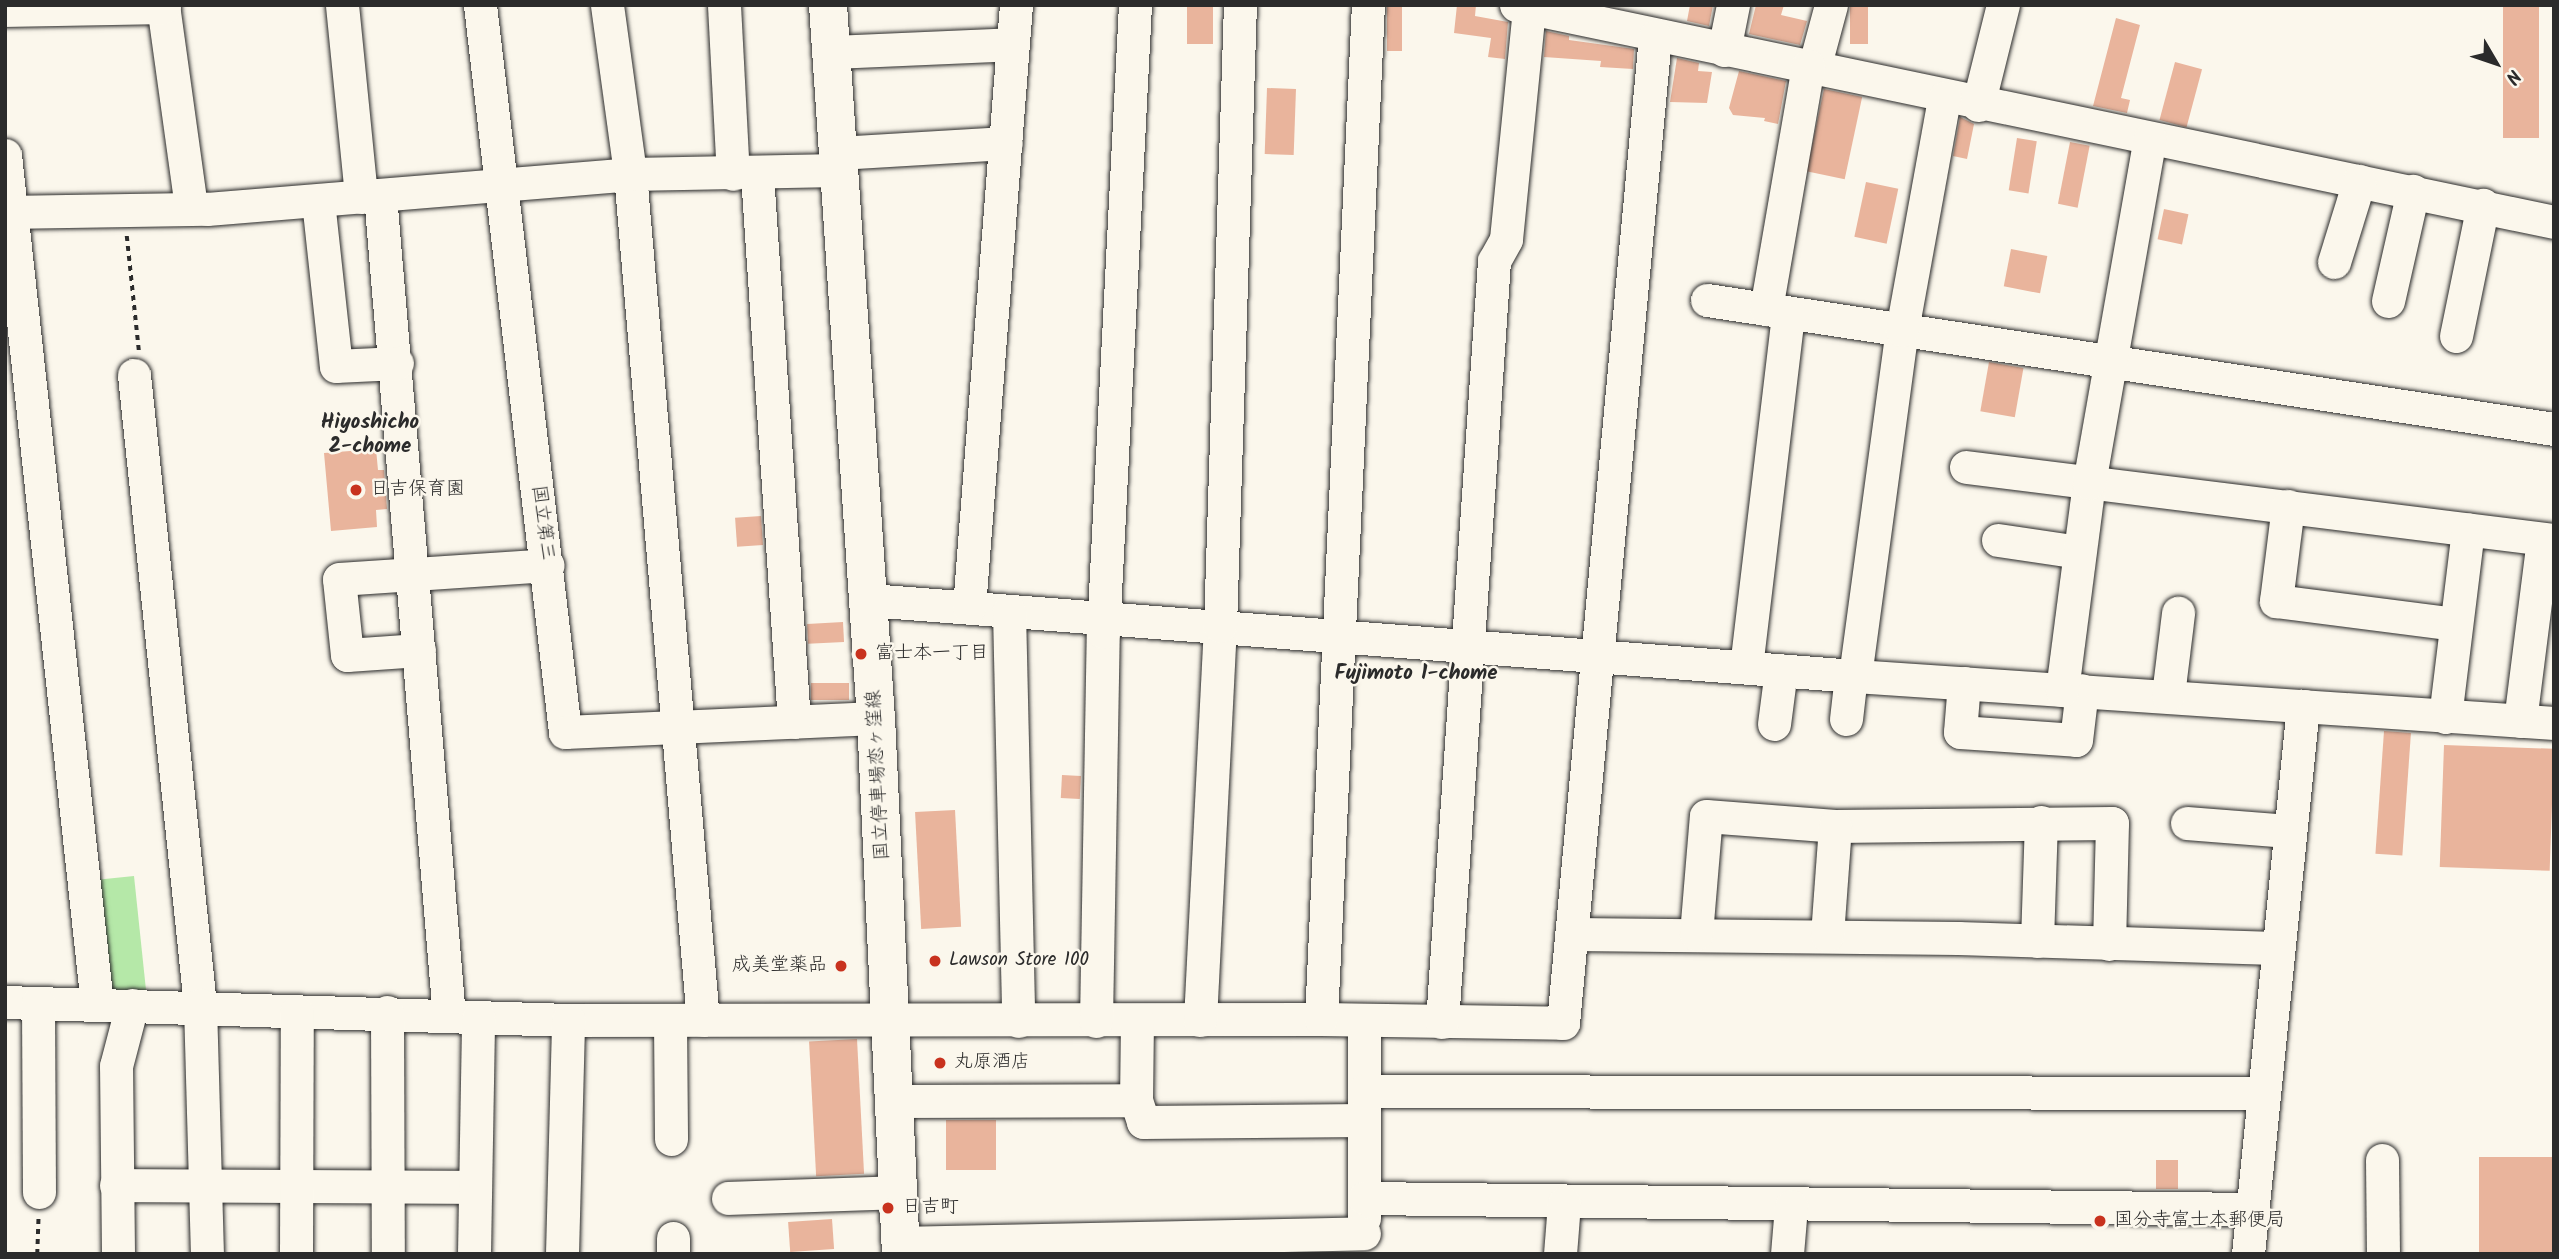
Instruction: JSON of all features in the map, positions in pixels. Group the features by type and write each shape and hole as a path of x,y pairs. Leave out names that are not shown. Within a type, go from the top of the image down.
{"main road":[{"name":"国立停車場恋ヶ窪線","path":"828,5 876,718 897,1101 901,1248"}],"street":[{"path":"342,5 397,363 419,650 463,1017 475,1187 474,1254"},
{"name":"国立第三","path":"480,5 498,183 548,565 565,732 876,718"},
{"path":"607,5 630,174 703,1020"},
{"path":"724,5 745,174 794,722"},
{"path":"969,607 1016,5"},
{"path":"1096,1021 1105,616 1135,5"},
{"path":"1200,1020 1220,625 1240,5"},
{"path":"1321,1019 1368,5"},
{"path":"1724,50 1733,5"},
{"path":"1746,667 1777,311 1811,67 1830,5"},
{"path":"1978,105 2003,5"},
{"path":"5,9 164,6 191,207"},
{"path":"1442,1022 1494,261 1506,239 1522,7 1811,67 1944,98 2483,205 2554,222"},
{"path":"39,1192 21,1002 200,1005 297,1012 387,1012 568,1020 893,1023 1321,1019 1563,1023 1655,36"},
{"path":"832,52 1012,44"},
{"path":"1846,719 1902,330 1944,98"},
{"path":"1964,683 1960,732 2076,740 2072,690 2079,552 2150,138"},
{"path":"9,212 318,201 498,183 630,174 745,174 1006,144"},
{"path":"5,155 96,1004"},
{"path":"2334,262 2359,181"},
{"path":"2388,301 2413,191"},
{"path":"318,201 336,366 397,363"},
{"path":"2456,336 2483,205"},
{"path":"1707,300 2554,429"},
{"path":"134,374 200,1005 207,1254"},
{"path":"1966,467 2548,540 2520,721"},
{"path":"2288,506 2276,601 2456,624"},
{"path":"2445,717 2468,529"},
{"path":"1998,540 2079,552"},
{"path":"419,650 347,654 339,579 548,565"},
{"path":"869,600 1340,633 1853,676 2168,695 2554,723"},
{"path":"1009,611 1018,1021"},
{"path":"2168,695 2178,613"},
{"path":"1774,724 1781,670"},
{"path":"2248,1254 2275,948 2303,706"},
{"path":"1696,934 1706,816 1835,826 2041,821 2112,823 2109,944"},
{"path":"2037,941 2041,821"},
{"path":"2187,824 2288,831"},
{"path":"1827,935 1835,826"},
{"path":"1573,934 1827,935 2275,948"},
{"path":"118,1254 116,1066 131,1005"},
{"path":"296,1254 297,1012"},
{"path":"387,1012 388,1254"},
{"path":"562,1254 568,1020"},
{"path":"1137,1020 1136,1100 1143,1122 1364,1106 2263,1093"},
{"path":"670,1021 671,1139"},
{"path":"901,1248 1364,1243 1364,1021"},
{"path":"897,1101 1136,1100"},
{"path":"2382,1160 2383,1254"},
{"path":"116,1185 475,1187"},
{"path":"729,1198 900,1192"},
{"path":"1364,1198 1791,1206 2252,1209"},
{"path":"1560,1254 1563,1203"},
{"path":"1787,1254 1791,1206"}],"path":[{"path":"124,210 141,370 134,374"},
{"path":"37,1254 39,1192"}],"green space":[{"path":"134,876 147,996 103,1001 90,881"}],"building":[{"path":"1187,5 1213,5 1213,44 1187,44"},
{"path":"1387,5 1402,5 1402,51 1387,51"},
{"path":"1457,5 1476,5 1475,16 1508,22 1505,59 1488,57 1491,38 1454,33"},
{"path":"1690,5 1713,5 1709,26 1687,21"},
{"path":"1756,5 1784,5 1781,15 1807,21 1800,45 1749,34"},
{"path":"1850,5 1868,5 1868,44 1850,44"},
{"path":"2503,5 2539,5 2539,138 2503,138"},
{"path":"2116,18 2140,25 2121,98 2130,100 2127,113 2093,106"},
{"path":"1546,31 1569,36 1569,40 1634,49 1633,69 1600,67 1601,61 1544,57"},
{"path":"1677,58 1699,63 1698,71 1712,72 1707,103 1670,102"},
{"path":"2175,62 2202,69 2187,127 2159,120"},
{"path":"1739,71 1786,81 1778,124 1764,121 1765,118 1733,115 1729,108"},
{"path":"1267,88 1296,89 1294,155 1265,154"},
{"path":"1824,89 1862,97 1845,179 1807,171"},
{"path":"1960,117 1974,124 1967,159 1953,156"},
{"path":"2017,138 2037,141 2028,193 2009,190"},
{"path":"2070,142 2090,146 2078,208 2058,204"},
{"path":"1866,182 1898,189 1887,244 1854,237"},
{"path":"2164,209 2188,214 2182,245 2158,239"},
{"path":"2011,249 2047,256 2040,293 2004,286"},
{"path":"1989,362 2023,368 2015,417 1980,411"},
{"path":"376,449 378,470 384,470 387,509 376,510 377,527 331,531 324,453"},
{"path":"761,516 763,545 737,547 735,518"},
{"path":"843,622 844,642 808,644 807,624"},
{"path":"811,683 849,683 849,700 811,700"},
{"path":"2384,731 2411,733 2402,856 2375,854"},
{"path":"2444,745 2554,749 2550,871 2440,867"},
{"path":"1062,775 1081,776 1080,799 1061,798"},
{"path":"955,810 961,927 921,929 915,812"},
{"path":"857,1039 864,1174 816,1176 809,1042"},
{"path":"946,1120 996,1120 996,1170 946,1170"},
{"path":"2479,1157 2554,1157 2554,1254 2479,1254"},
{"path":"2156,1160 2178,1160 2178,1189 2156,1189"},
{"path":"832,1219 834,1249 790,1252 788,1222"}],"place":[{"name":"日吉保育園","path":"356,490"},
{"name":"富士本一丁目","path":"861,654"},
{"name":"Lawson Store 100","path":"935,961"},
{"name":"成美堂薬品","path":"841,966"},
{"name":"丸原酒店","path":"940,1063"},
{"name":"日吉町","path":"888,1208"},
{"name":"国分寺富士本郵便局","path":"2100,1221"}],"district":[{"name":"Hiyoshicho 2-chome","path":"370,435"},
{"name":"Fujimoto 1-chome","path":"1416,674"}]}
